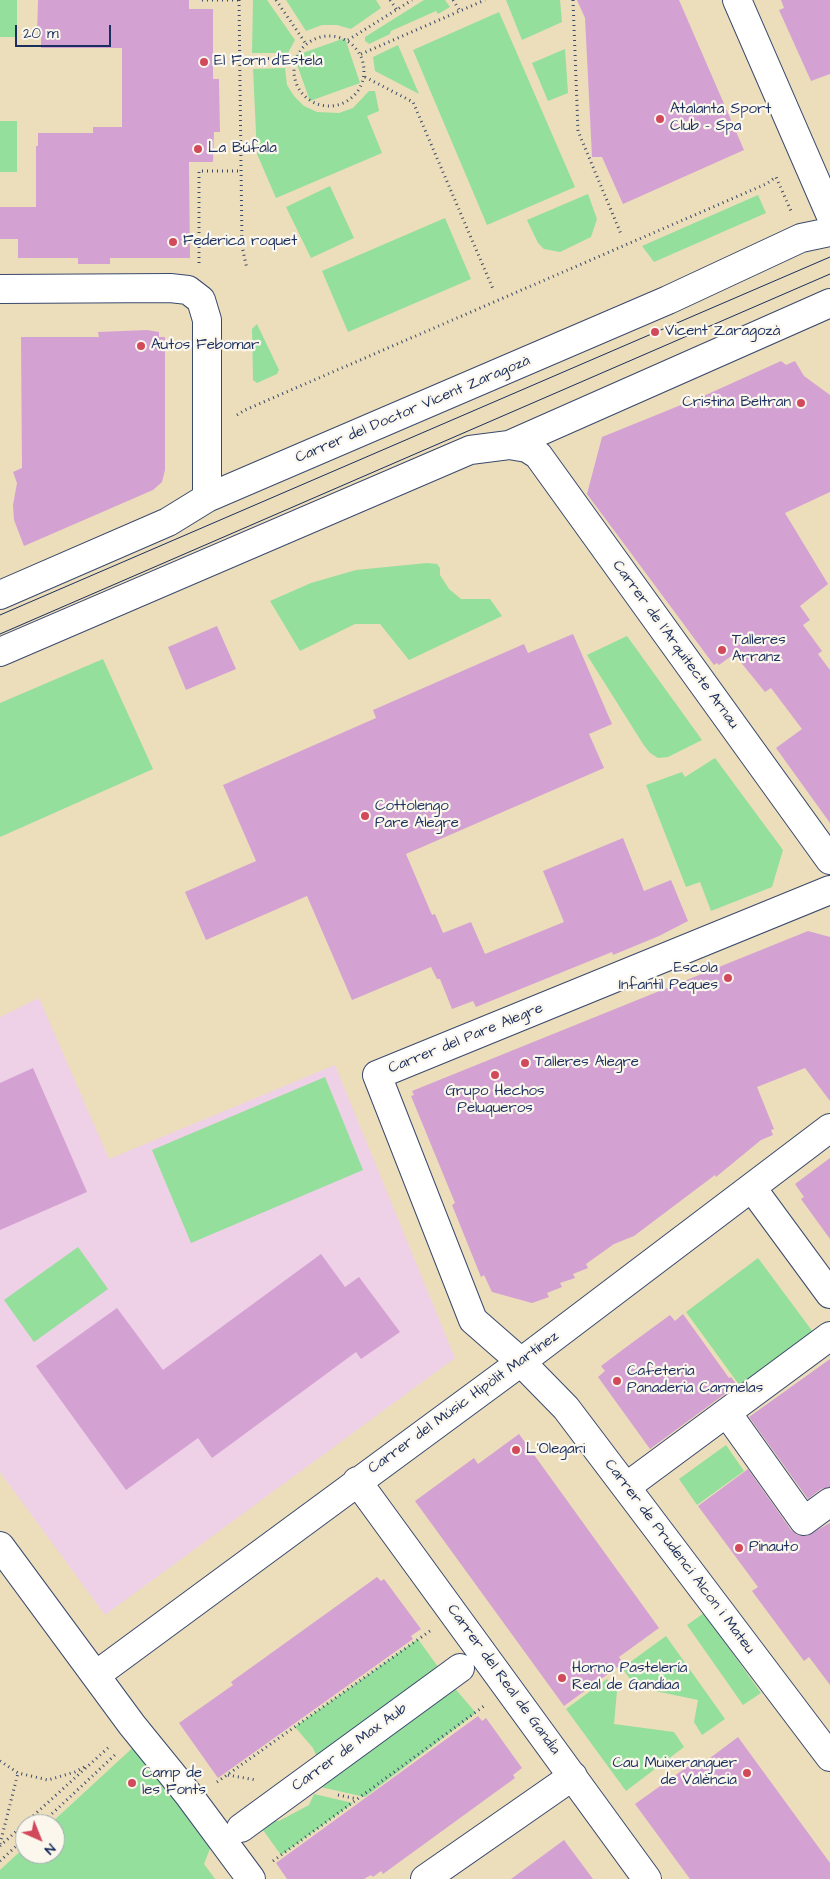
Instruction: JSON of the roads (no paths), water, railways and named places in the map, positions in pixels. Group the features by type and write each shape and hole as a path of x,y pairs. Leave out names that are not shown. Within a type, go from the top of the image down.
{"street":[{"path":"737,0 830,214"},
{"name":"Carrer del Doctor Vicent Zaragozà","path":"0,595 168,522 207,498 561,346 801,238 830,232"},
{"path":"0,289 188,290 200,300 207,320 207,498"},
{"path":"0,652 470,450 509,445 830,303"},
{"name":"Carrer de l'Arquitecte Arnau","path":"509,445 527,448 538,455 830,860"},
{"name":"Carrer del Pare Alegre","path":"521,1362 473,1320 377,1075 830,890"},
{"name":"Carrer del Músic Hipòlit Martínez","path":"96,1675 521,1362 830,1128"},
{"path":"752,1188 830,1294"},
{"path":"626,1487 830,1336"},
{"name":"Carrer de Prudenci Alcon i Mateu","path":"521,1362 566,1408 830,1757"},
{"path":"727,1413 804,1521 830,1502"},
{"name":"Carrer del Real de Gandia","path":"357,1481 647,1879"},
{"path":"0,1546 136,1729 192,1799 259,1872"},
{"name":"Carrer de Max Aub","path":"241,1828 460,1668"},
{"path":"425,1879 573,1776"}],"tram line":[{"path":"0,615 830,257"},
{"path":"0,634 830,274"}],"place":[{"name":"El Forn d'Estela","path":"204,62"},
{"name":"Atalanta Sport Club - Spa","path":"660,119"},
{"name":"La Búfala","path":"198,149"},
{"name":"Federica roquet","path":"173,242"},
{"name":"Vicent Zaragozà","path":"655,332"},
{"name":"Autos Febomar","path":"141,346"},
{"name":"Cristina Beltran","path":"801,403"},
{"name":"Talleres Arranz","path":"722,650"},
{"name":"Cottolengo Pare Alegre","path":"365,816"},
{"name":"Escola Infantil Peques","path":"728,978"},
{"name":"Talleres Alegre","path":"525,1063"},
{"name":"Grupo Hechos Peluqueros","path":"495,1075"},
{"name":"Cafeteria Panaderia Carmelas","path":"617,1381"},
{"name":"L'Olegari","path":"516,1450"},
{"name":"Pinauto","path":"739,1548"},
{"name":"Horno Pastelería Real de Gandíaa","path":"562,1678"},
{"name":"Cau Muixeranguer de València","path":"747,1773"},
{"name":"Camp de les Fonts","path":"132,1783"}]}
